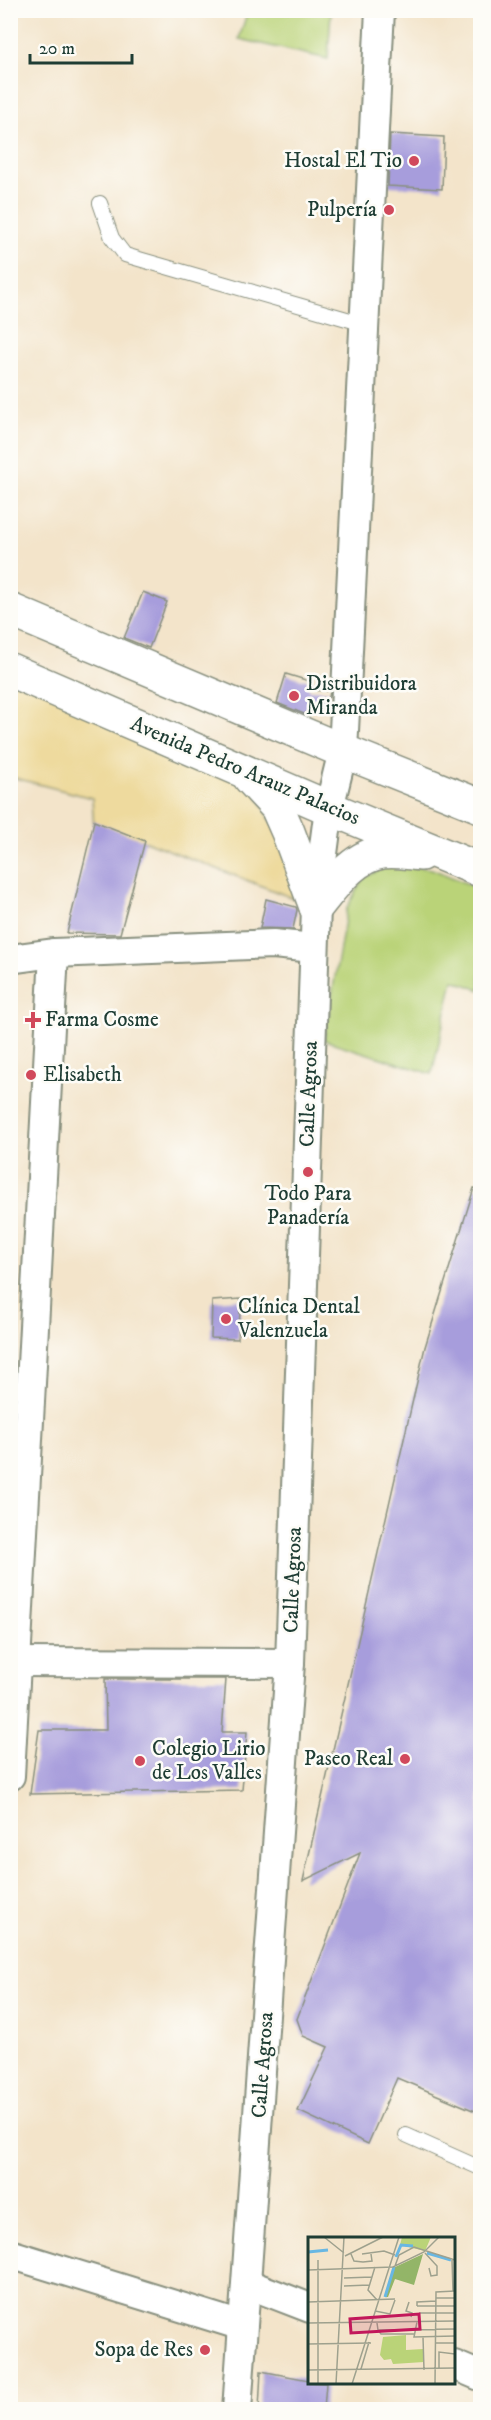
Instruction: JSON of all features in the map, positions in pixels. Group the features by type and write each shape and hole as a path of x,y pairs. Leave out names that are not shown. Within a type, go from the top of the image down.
{"street":[{"name":"Calle Agrosa","path":"237,2409 242,2326 248,2284 290,1663 316,907 329,808 344,751 380,10"},
{"path":"10,610 480,806"},
{"name":"Avenida Pedro Arauz Palacios","path":"10,670 329,808 480,870"},
{"path":"245,772 277,807 316,907"},
{"path":"316,907 340,877 360,860 383,852 447,857"},
{"path":"10,959 54,953 273,944 314,948"},
{"path":"10,1776 13,1662 54,953"},
{"path":"13,1662 290,1663"},
{"path":"10,2254 242,2326"},
{"path":"248,2284 308,2308"},
{"path":"455,2366 480,2376"}],"lane":[{"path":"100,203 112,238 125,255 364,324"},
{"path":"406,2135 480,2168"}],"green space":[{"path":"248,10 331,11 328,59 239,39"},
{"path":"392,864 432,869 480,889 480,990 453,980 432,1074 324,1040 347,908 363,878"}],"sand":[{"path":"10,670 245,772 316,907 145,841 94,830 92,798 11,777"}],"building":[{"name":"Hostal El Tio","path":"390,134 444,137 442,189 388,186"},
{"path":"143,592 167,602 149,648 124,638"},
{"name":"Distribuidora Miranda","path":"286,674 309,681 308,690 330,691 329,697 304,714 277,703"},
{"path":"94,821 145,841 120,934 67,933"},
{"path":"266,899 296,907 293,929 260,928"},
{"name":"Paseo Real","path":"474,1188 480,1189 480,2113 397,2078 368,2144 298,2111 328,2047 303,2036 297,2019 360,1853 303,1881 425,1347"},
{"name":"Clínica Dental Valenzuela","path":"241,1299 238,1339 211,1338 212,1301"},
{"name":"Colegio Lirio de Los Valles","path":"105,1679 226,1679 222,1732 247,1732 242,1790 30,1794 39,1730 106,1730"},
{"path":"261,2371 308,2380 308,2384 326,2384 324,2409 259,2409"}],"place":[{"name":"Hostal El Tio","path":"414,161"},
{"name":"Pulpería","path":"389,210"},
{"name":"Distribuidora Miranda","path":"294,696"},
{"name":"Farma Cosme","path":"33,1020"},
{"name":"Elisabeth","path":"31,1075"},
{"name":"Todo Para Panadería","path":"308,1172"},
{"name":"Clínica Dental Valenzuela","path":"226,1319"},
{"name":"Paseo Real","path":"405,1759"},
{"name":"Colegio Lirio de Los Valles","path":"140,1761"},
{"name":"Sopa de Res","path":"205,2350"}]}
